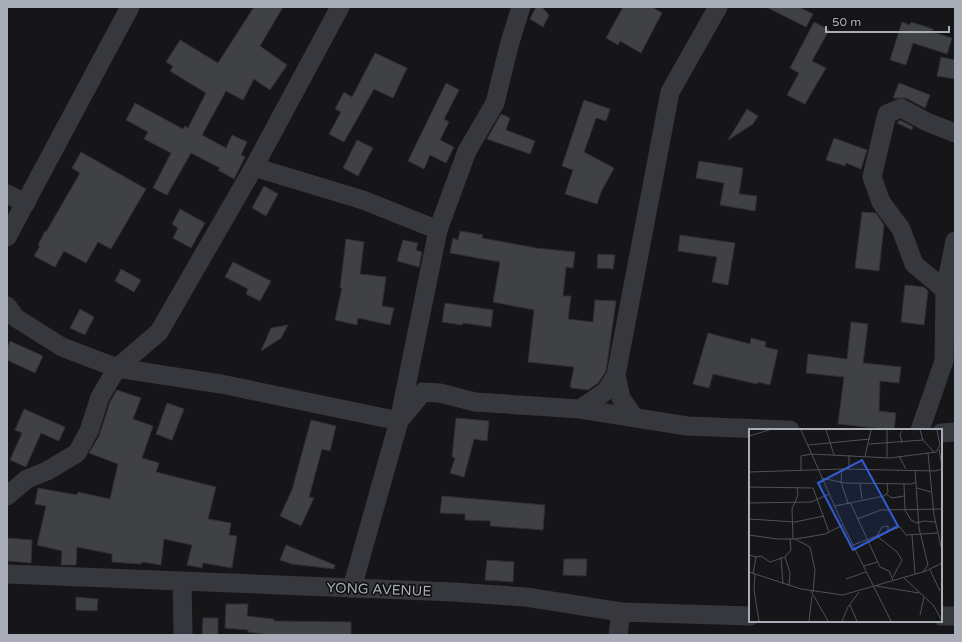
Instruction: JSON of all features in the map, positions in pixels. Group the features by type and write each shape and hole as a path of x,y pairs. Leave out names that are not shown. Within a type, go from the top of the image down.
{"street":[{"path":"7,237 130,7"},
{"path":"7,496 27,479 47,471 77,453 89,432 100,397 117,368 159,332 254,167 340,7"},
{"path":"352,588 399,421 438,230 467,151 494,102 510,42 522,7"},
{"path":"580,409 606,391 616,375 670,92 718,7"},
{"path":"950,285 914,264 901,229 881,202 872,177 887,114 901,108 927,122 955,132"},
{"path":"254,167 363,200 438,230"},
{"path":"7,194 26,203"},
{"path":"920,429 944,361 955,241"},
{"path":"7,306 16,318 62,346 117,368 221,384 399,421"},
{"path":"616,375 621,398 634,417"},
{"path":"399,421 423,392 440,393 475,402 580,409 687,426 764,429"},
{"path":"942,433 955,432"},
{"name":"YONG AVENUE","path":"7,574 352,588 526,597 621,612 749,616"},
{"path":"182,581 183,635"},
{"path":"618,635 621,612"},
{"path":"942,616 955,616"}],"building":[{"path":"254,7 283,7 260,46 287,65 270,90 254,79 243,100 226,91 202,135 226,148 232,135 247,142 241,155 245,157 234,179 218,170 220,168 191,153 167,195 153,188 171,153 144,139 148,132 126,120 135,103 183,129 185,126 188,128 206,93 170,71 173,66 166,62 180,40 218,63"},
{"path":"536,7 542,7 549,15 543,27 530,19"},
{"path":"623,7 652,7 662,13 641,53 620,41 618,45 606,38"},
{"path":"766,7 799,7 813,14 806,27"},
{"path":"814,22 829,30 812,61 826,68 805,104 787,95 799,73 790,68"},
{"path":"902,22 910,25 911,22 933,29 932,32 952,38 947,54 913,43 906,65 890,60"},
{"path":"375,53 407,68 393,98 374,89 344,142 329,134 341,112 335,109 344,92 352,97"},
{"path":"941,57 955,60 955,79 937,76"},
{"path":"446,83 459,90 444,119 449,122 440,140 454,147 446,163 430,155 424,169 408,161"},
{"path":"899,83 930,95 925,108 906,98 893,98"},
{"path":"584,100 610,109 606,121 596,118 584,152 614,168 601,192 597,204 565,194 573,170 562,166"},
{"path":"747,109 758,116 753,124 728,140"},
{"path":"501,114 510,118 506,130 535,141 530,154 487,139"},
{"path":"900,120 913,127 912,130 897,123"},
{"path":"834,138 867,150 861,169 846,163 845,166 826,160"},
{"path":"357,140 373,148 358,176 343,168"},
{"path":"81,152 146,189 111,249 98,242 86,263 64,251 55,267 34,256 40,246 38,245 45,231 46,232 80,173 72,168"},
{"path":"699,161 743,168 739,194 757,196 755,211 720,205 724,183 696,178"},
{"path":"264,186 278,194 266,216 252,208"},
{"path":"180,209 205,223 191,248 173,238 178,228 172,224"},
{"path":"862,212 876,213 884,225 879,271 855,268"},
{"path":"460,231 483,235 482,238 536,248 575,252 573,268 566,267 563,296 571,296 568,319 593,322 595,300 616,301 606,371 598,383 588,390 572,388 570,387 574,367 528,362 534,310 493,302 500,262 450,253 453,238 458,240"},
{"path":"680,235 735,243 728,285 712,282 717,257 678,251"},
{"path":"346,239 364,242 360,274 386,277 382,306 394,308 390,325 358,318 357,325 335,320 342,288 340,288"},
{"path":"403,240 418,243 416,250 422,252 419,267 397,261"},
{"path":"598,254 615,255 613,269 597,268"},
{"path":"233,262 271,281 260,301 246,294 248,289 225,277"},
{"path":"121,269 141,280 134,292 115,281"},
{"path":"905,285 924,287 928,291 924,325 901,322"},
{"path":"445,303 493,310 491,327 442,322"},
{"path":"80,309 94,317 85,335 70,328"},
{"path":"851,322 868,324 863,363 901,367 899,383 880,381 879,411 896,413 894,429 838,424 844,377 806,373 808,354 847,359"},
{"path":"288,325 281,338 261,351 271,328"},
{"path":"708,333 750,344 751,338 766,342 765,347 778,350 770,385 758,382 757,384 713,374 709,388 693,384"},
{"path":"10,341 43,356 35,373 7,360 7,349"},
{"path":"117,390 141,398 133,419 153,426 142,458 159,463 156,472 216,487 208,519 231,523 229,535 237,536 232,568 203,563 202,568 187,565 192,545 164,539 161,565 142,562 141,564 112,562 112,554 77,547 76,565 61,565 62,551 37,545 46,506 35,504 38,488 77,495 78,492 110,499 118,464 89,453 99,436 110,402"},
{"path":"167,403 184,409 172,440 156,434"},
{"path":"24,409 65,427 59,441 41,433 26,467 10,460 22,433 15,430"},
{"path":"456,418 489,421 487,441 474,439 464,477 450,473 455,458 452,457"},
{"path":"311,420 336,426 330,451 322,449 309,497 314,498 301,526 280,516 292,490"},
{"path":"442,496 545,505 543,530 490,526 491,521 465,520 465,514 440,513"},
{"path":"7,538 32,540 31,563 7,561"},
{"path":"286,545 335,565 334,569 292,564 280,560"},
{"path":"564,559 587,559 586,576 563,575"},
{"path":"487,560 514,562 513,582 485,580"},
{"path":"76,597 98,599 97,611 76,610"},
{"path":"226,604 248,604 247,616 274,619 274,621 351,622 351,635 269,635 248,632 248,630 225,628"},
{"path":"203,618 218,618 218,635 202,635"}]}
